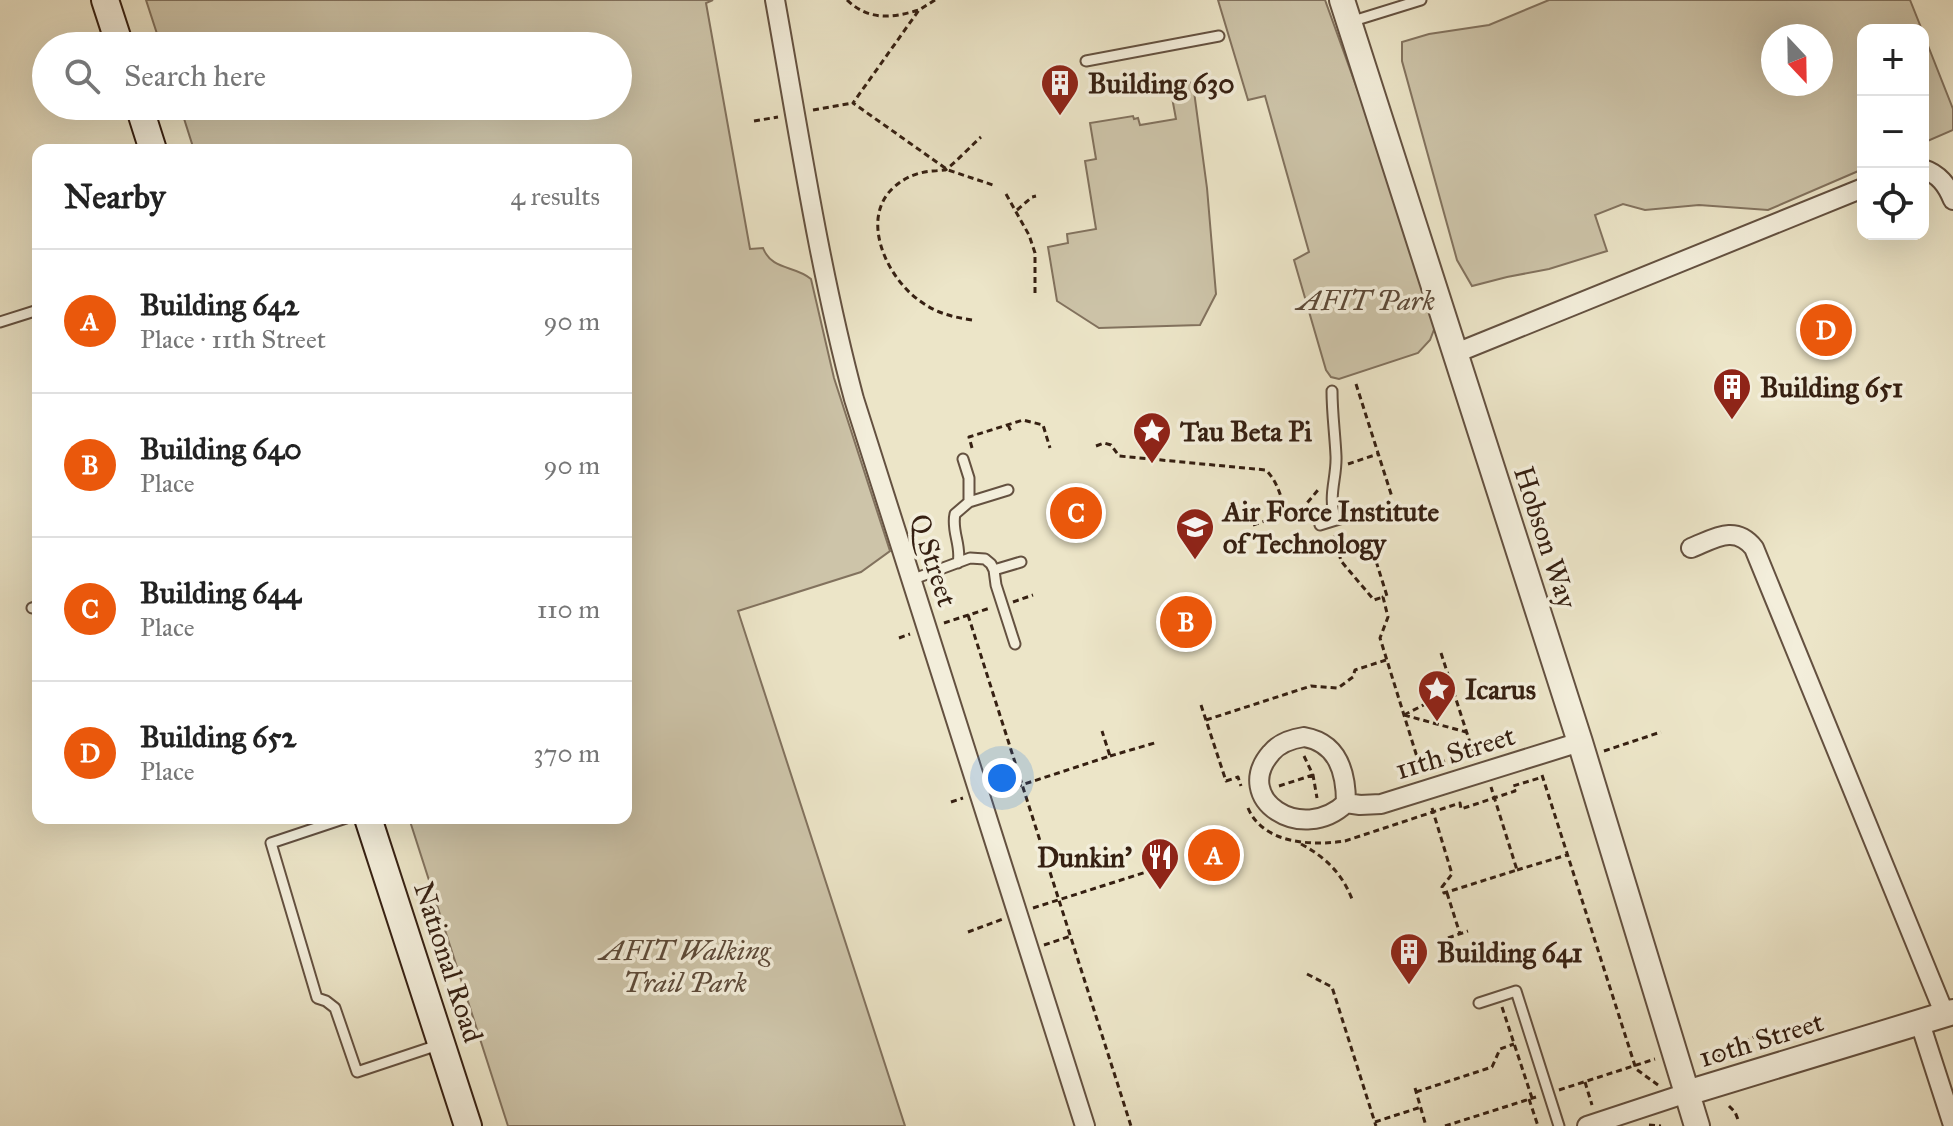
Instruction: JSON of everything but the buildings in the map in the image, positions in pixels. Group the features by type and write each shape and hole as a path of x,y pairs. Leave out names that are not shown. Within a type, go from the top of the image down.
{"main road":[{"path":"105,0 115,32"},
{"path":"143,120 151,144"},
{"name":"National Road","path":"370,824 468,1126"}],"street":[{"name":"Q Street","path":"775,0 829,301 854,399 1085,1126"},
{"name":"Hobson Way","path":"1346,11 1587,748 1697,1126"},
{"path":"1929,171 1943,182 1953,200"},
{"path":"1456,353 1857,190"},
{"path":"1691,548 1734,535 1743,537 1754,548 1949,1014"},
{"path":"1296,738 1315,739 1326,746 1340,763 1346,803 1330,815 1312,820 1299,820 1279,813 1266,800 1260,780 1264,762 1276,747 1296,738"},
{"name":"11th Street","path":"1346,803 1381,804 1483,773 1587,748"},
{"name":"10th Street","path":"1587,1126 1949,1014"},
{"path":"1920,1023 1953,1125"}],"lane":[{"path":"1346,11 1421,0"},
{"path":"1086,61 1219,36"},
{"path":"0,322 32,312"},
{"path":"1328,522 1335,468 1332,391"},
{"path":"963,459 970,487 969,502"},
{"path":"967,471 980,466"},
{"path":"958,563 960,554 954,519 958,510 969,502 1008,490"},
{"path":"1328,522 1359,513"},
{"path":"911,580 958,563 980,557 985,559 994,570 1015,644"},
{"path":"994,570 1021,562"},
{"path":"328,824 271,843 317,998 335,1008 357,1072 442,1044"},
{"path":"1479,1003 1516,991 1559,1126"}],"path":[{"path":"847,0 859,10 883,17 919,10 935,0"},
{"path":"919,10 853,103 948,170 993,185"},
{"path":"972,320 946,315 916,299 893,273 883,253 879,234 880,211 894,187 919,173 948,170 981,137"},
{"path":"1006,194 1029,235 1035,253 1035,297"},
{"path":"1016,211 1036,196"},
{"path":"1356,384 1392,497"},
{"path":"969,437 1023,420 1043,425 1050,448"},
{"path":"1008,425 1012,434"},
{"path":"1096,446 1104,443 1111,445 1119,456 1266,470 1277,485 1288,523"},
{"path":"1335,468 1378,454"},
{"path":"1253,525 1302,509 1322,486 1332,483"},
{"path":"1328,522 1341,561 1374,600 1387,596 1370,542 1339,552"},
{"path":"1383,597 1388,617 1380,638 1452,874 1442,887 1447,893 1460,934"},
{"path":"968,615 1131,1126"},
{"path":"1441,653 1466,732 1494,797 1517,870"},
{"path":"1206,720 1311,686 1338,688 1353,677 1355,670 1386,660"},
{"path":"1404,715 1453,690"},
{"path":"1201,705 1226,781 1238,777 1241,787"},
{"path":"1404,715 1466,732"},
{"path":"1102,731 1110,756"},
{"path":"1587,748 1661,732"},
{"path":"1296,738 1313,775 1318,802 1314,805"},
{"path":"951,802 970,796 981,798 1158,742"},
{"path":"1421,770 1445,761"},
{"path":"1275,787 1313,775"},
{"path":"1248,806 1250,813 1267,829 1285,839 1319,843 1345,841 1460,803 1461,809 1515,791 1513,786 1543,777 1636,1069 1658,1085"},
{"path":"1298,842 1329,862 1342,878 1352,899"},
{"path":"1447,893 1568,855"},
{"path":"968,932 1017,913 1162,867"},
{"path":"1448,938 1468,931"},
{"path":"1029,950 1071,936"},
{"path":"1307,974 1332,987 1375,1124 1421,1107"},
{"path":"1499,996 1538,1126"},
{"path":"1711,1068 1716,1069 1714,1058 1758,1035"},
{"path":"1426,1126 1416,1090 1492,1067 1500,1049 1514,1044"},
{"path":"1585,1082 1593,1106"},
{"path":"1729,1106 1739,1122"},
{"path":"1645,1126 1661,1126"}],"green space":[{"name":"AFIT Walking Trail Park","path":"146,0 713,0 706,3 750,249 763,248 772,261 811,279 834,378 890,551 861,572 738,611 905,1126 508,1126 411,824 632,824 632,144 192,144 184,120 632,120 632,32 156,32"},
{"name":"AFIT Park","path":"1218,0 1325,0 1390,180 1435,327 1430,340 1418,353 1339,379 1331,377 1326,370 1294,260 1309,252 1265,96 1248,100"},
{"path":"1549,0 1910,0 1920,24 1857,24 1857,172 1768,210 1699,205 1645,210 1623,204 1595,215 1607,251 1549,269 1472,286 1457,260 1402,61 1402,42 1429,34 1489,25"},
{"path":"1929,48 1953,109 1953,130 1929,140"},
{"path":"1184,79 1193,84 1207,188 1216,294 1200,325 1099,328 1057,301 1048,247 1068,243 1067,234 1096,229 1085,161 1096,159 1090,123 1133,116 1134,119 1138,118 1140,125 1176,119 1169,81"}],"place":[{"name":"Building 630","path":"1060,117"},
{"name":"Building 652","path":"1826,330"},
{"name":"Building 651","path":"1732,421"},
{"name":"Tau Beta Pi","path":"1152,465"},
{"name":"Building 644","path":"1076,513"},
{"name":"Air Force Institute of Technology","path":"1195,561"},
{"name":"Building 640","path":"1186,622"},
{"name":"Icarus","path":"1437,723"},
{"name":"Building 642","path":"1214,855"},
{"name":"Dunkin'","path":"1160,891"},
{"name":"Building 641","path":"1409,986"}]}
